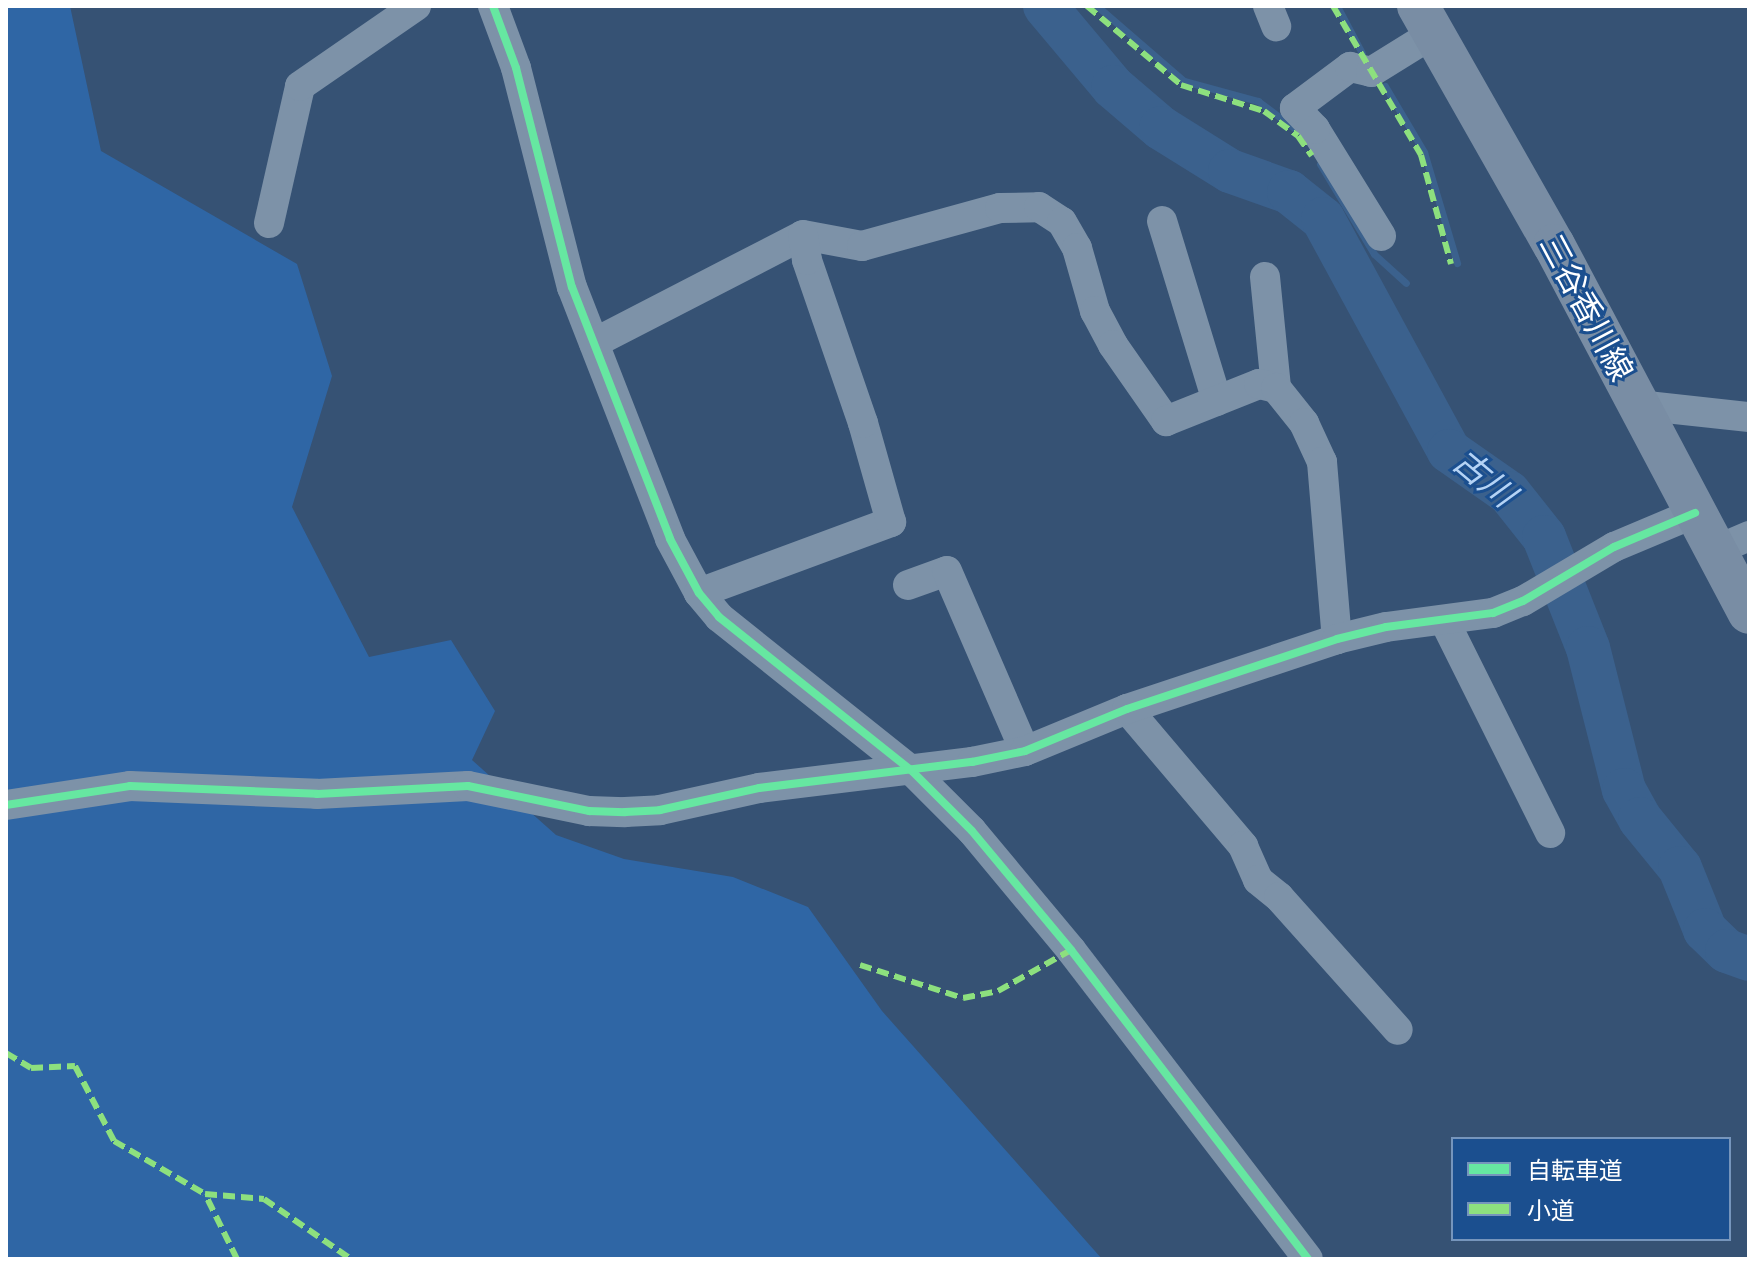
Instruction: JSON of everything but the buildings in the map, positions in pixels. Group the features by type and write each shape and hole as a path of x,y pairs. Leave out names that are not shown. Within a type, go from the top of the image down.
{"main road":[{"name":"三谷香川線","path":"1426,19 1695,513 1732,544 1749,613"}],"street":[{"path":"269,223 300,86 416,6"},
{"path":"493,6 516,68 572,287 670,539 699,593 719,617 913,772 972,831 1071,950 1308,1259"},
{"path":"1381,236 1315,129 1295,108 1350,67 1371,72 1426,19"},
{"path":"594,343 803,235 862,246 1000,208 1039,207 1062,222 1077,248 1095,311 1113,345 1166,421 1259,384 1276,388"},
{"path":"1162,221 1217,401"},
{"path":"699,593 891,522 859,409 807,260 803,235"},
{"path":"1265,277 1276,388 1304,423 1322,462 1337,639"},
{"path":"1638,405 1749,417"},
{"path":"6,805 130,786 317,794 468,786 589,811 625,812 660,810 759,788 913,772 1025,751 1127,709 1337,639 1493,613 1562,579 1614,547 1695,513"},
{"path":"908,585 947,571 1025,751"},
{"path":"1444,620 1550,833"},
{"path":"1127,709 1243,846 1258,880 1279,897 1398,1030"}],"shaded area":[{"path":"6,6 70,6 101,151 297,264 332,376 292,507 369,657 451,640 495,711 472,760 556,835 624,859 733,877 808,907 882,1011 1102,1259 6,1259"}],"waterway":[{"name":"古川","path":"1045,6 1113,87 1161,128 1230,171 1289,192 1323,219 1449,451 1509,493 1544,537 1588,648 1624,790 1640,819 1680,868 1705,930 1727,951 1749,959"},
{"path":"1097,6 1184,81 1258,101 1298,131"},
{"path":"1337,6 1362,53"},
{"path":"1385,86 1424,152 1457,263"},
{"path":"1320,164 1374,254 1406,283"}],"marked path":[{"path":"1087,6 1181,85 1264,111 1298,136 1312,156"},
{"path":"1333,6 1421,155 1451,264"},
{"path":"860,965 963,998 998,991 1071,950"},
{"path":"6,1053 31,1068 75,1066 114,1141 205,1194"},
{"path":"237,1259 205,1194 264,1199 351,1259"}],"cycle path":[{"path":"493,6 516,68 572,287 670,539 699,593 719,617 913,772 972,831 1071,950 1308,1259"},
{"path":"6,805 130,786 317,794 468,786 589,811 625,812 660,810 759,788 972,762 1025,751 1127,709 1337,639 1386,627 1493,613 1523,601 1614,547 1695,513"}]}
